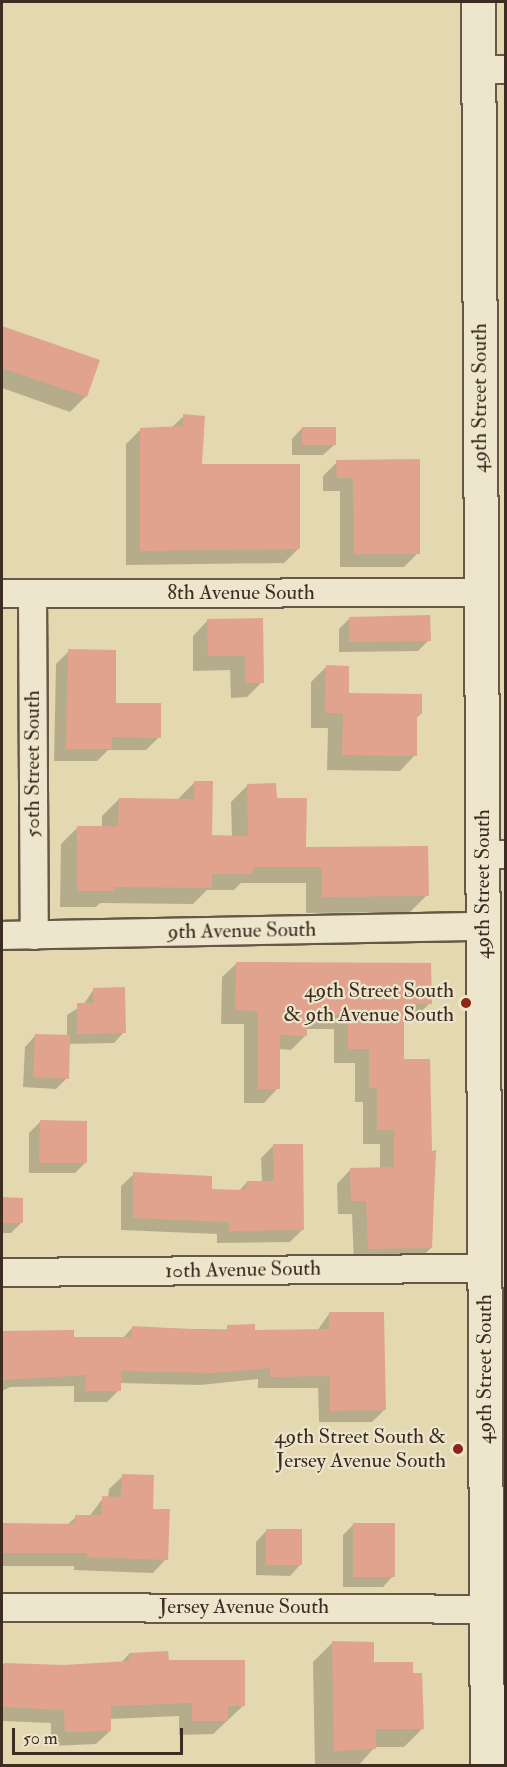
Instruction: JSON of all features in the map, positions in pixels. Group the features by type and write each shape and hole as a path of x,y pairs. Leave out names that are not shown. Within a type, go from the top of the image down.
{"main road":[{"name":"49th Street South","path":"478,2 492,69 481,592 494,854 483,926 495,1162 485,1268 496,1480 487,1609 487,1766"}],"street":[{"name":"8th Avenue South","path":"2,593 481,592"},
{"name":"50th Street South","path":"32,593 34,934"},
{"name":"9th Avenue South","path":"2,935 483,926"},
{"name":"10th Avenue South","path":"2,1272 485,1268"},
{"name":"Jersey Avenue South","path":"2,1607 487,1609"}],"building":[{"path":"2,326 100,360 87,397 2,368"},
{"path":"183,414 205,416 202,464 300,464 300,549 140,551 140,428 183,426"},
{"path":"302,427 336,427 336,445 302,445"},
{"path":"420,459 420,554 354,554 353,478 337,478 336,460"},
{"path":"430,615 431,641 349,642 349,617"},
{"path":"263,618 264,683 245,683 245,656 208,656 207,619"},
{"path":"68,649 116,650 116,703 161,703 161,738 112,737 112,749 66,749"},
{"path":"326,665 349,666 349,693 422,694 422,714 417,714 417,756 342,755 343,713 325,713"},
{"path":"194,781 213,781 212,835 248,836 247,784 276,783 277,798 307,798 306,847 428,846 429,896 322,897 322,867 253,867 253,874 212,874 212,888 115,887 114,891 77,891 77,826 118,826 119,798 194,799"},
{"path":"236,962 431,963 432,1004 404,1004 404,1059 430,1059 432,1151 436,1150 432,1248 368,1249 366,1201 351,1201 350,1168 394,1167 394,1130 377,1130 377,1088 369,1088 369,1049 348,1049 348,1015 307,1015 307,1036 280,1035 280,1089 258,1089 258,1011 235,1010"},
{"path":"125,987 126,1033 77,1034 77,1003 93,1003 93,988"},
{"path":"35,1034 70,1035 69,1079 33,1077"},
{"path":"40,1120 87,1121 87,1163 39,1163"},
{"path":"273,1144 303,1144 304,1230 229,1231 229,1222 133,1218 133,1172 212,1176 212,1189 246,1190 247,1181 274,1181"},
{"path":"2,1197 23,1198 23,1223 2,1223"},
{"path":"329,1312 384,1312 386,1410 330,1411 330,1376 270,1377 270,1368 213,1373 121,1371 121,1391 85,1391 86,1375 2,1380 2,1331 74,1330 74,1337 132,1337 132,1326 227,1331 227,1325 255,1324 255,1330 329,1329"},
{"path":"122,1474 154,1475 153,1509 170,1509 168,1560 87,1557 87,1553 2,1553 2,1523 75,1524 75,1515 102,1515 102,1496 121,1497"},
{"path":"353,1523 395,1523 395,1577 353,1577"},
{"path":"266,1529 302,1529 302,1565 266,1565"},
{"path":"332,1641 374,1642 374,1662 413,1662 413,1673 422,1673 424,1729 376,1729 376,1749 334,1751"},
{"path":"168,1651 169,1660 245,1660 245,1706 228,1706 228,1721 192,1721 192,1703 111,1706 111,1731 65,1732 64,1710 3,1707 4,1663 64,1665 129,1661 129,1653"}],"place":[{"name":"49th Street South & 9th Avenue South","path":"466,1003"},
{"name":"49th Street South & Jersey Avenue South","path":"458,1449"}]}
